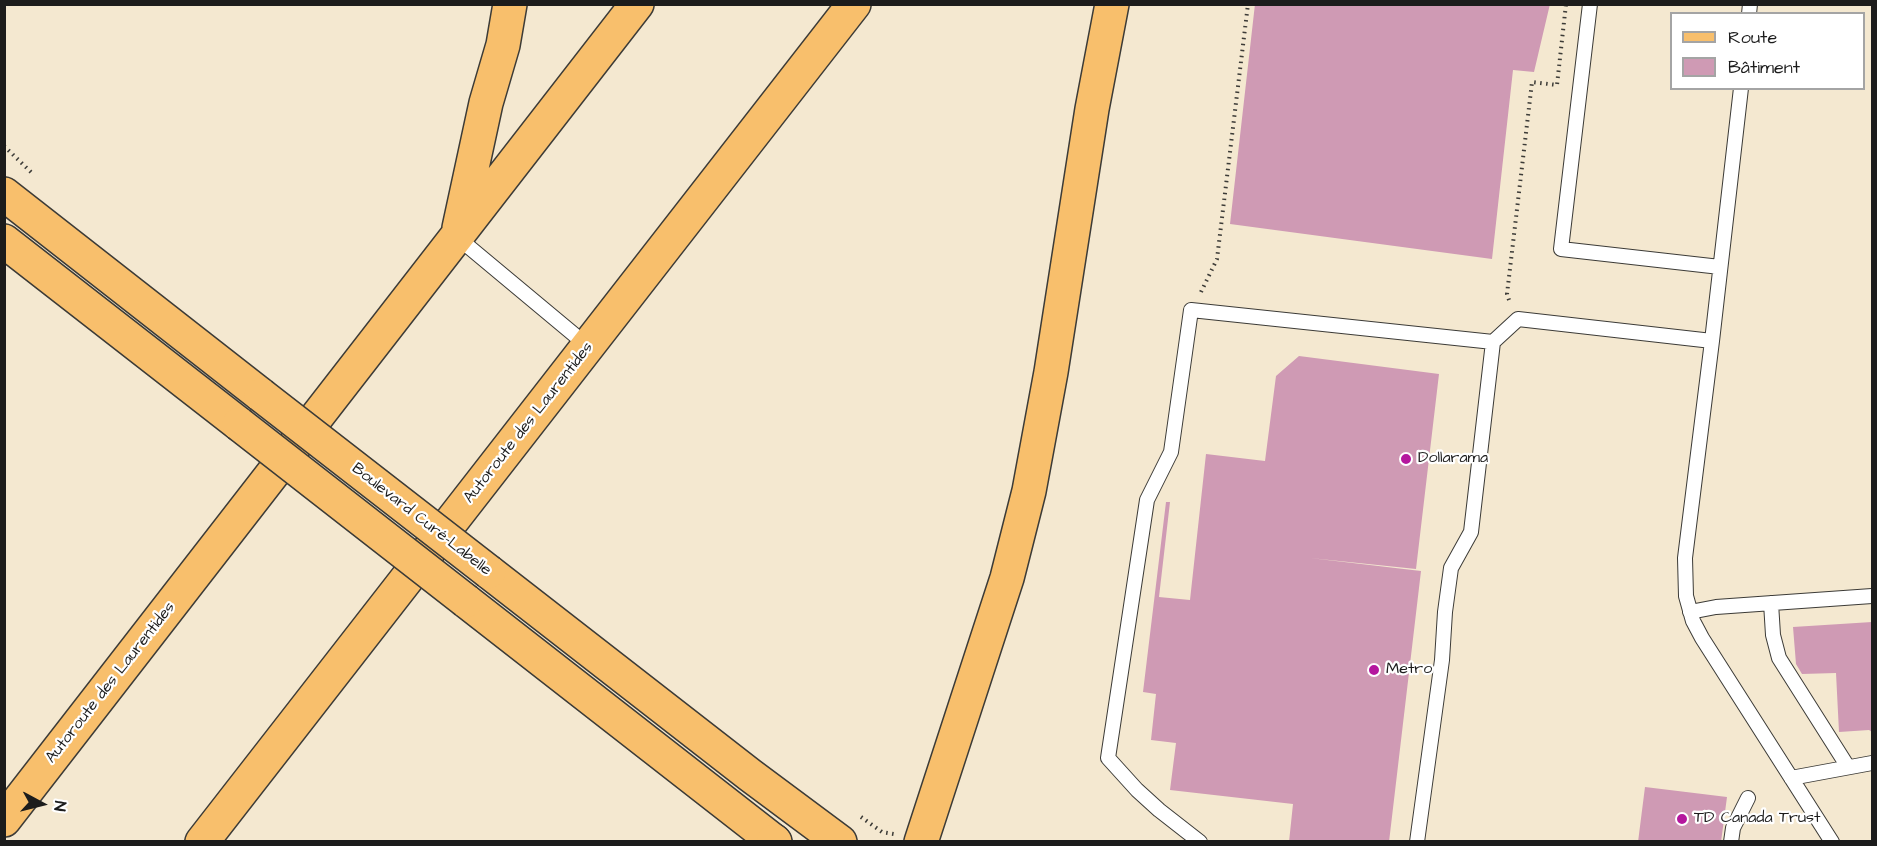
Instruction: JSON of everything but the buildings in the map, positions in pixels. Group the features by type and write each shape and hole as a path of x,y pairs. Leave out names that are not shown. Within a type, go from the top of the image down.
{"main road":[{"path":"457,237 486,103 503,45 510,4"},
{"name":"Autoroute des Laurentides","path":"4,820 637,4"},
{"name":"Autoroute des Laurentides","path":"202,842 854,4"},
{"path":"921,842 1004,588 1029,491 1051,372 1092,109 1112,4"},
{"name":"Boulevard Curé-Labelle","path":"4,194 750,775 840,842"},
{"path":"4,241 775,841"},
{"path":"216,842 262,765"}],"lane":[{"path":"1590,4 1562,249 1720,267"},
{"path":"1741,90 1685,558 1684,584 1690,612 1702,638 1832,842"},
{"path":"457,237 589,347"},
{"path":"1200,842 1159,810 1107,758 1147,500 1172,452 1191,310 1493,342"},
{"path":"1417,842 1442,660 1451,568 1471,532 1493,342 1518,320 1712,341"},
{"path":"1690,612 1716,607 1872,597"},
{"path":"1771,603 1773,634 1779,657 1848,767"},
{"path":"1791,778 1872,764"},
{"path":"1731,842 1733,828 1748,798"}],"path":[{"path":"1191,310 1217,260 1248,4"},
{"path":"1507,294 1532,82 1557,85 1566,4"}],"place":[{"name":"Dollarama","path":"1406,459"},
{"name":"Metro","path":"1374,670"},
{"name":"TD Canada Trust","path":"1682,819"}]}
